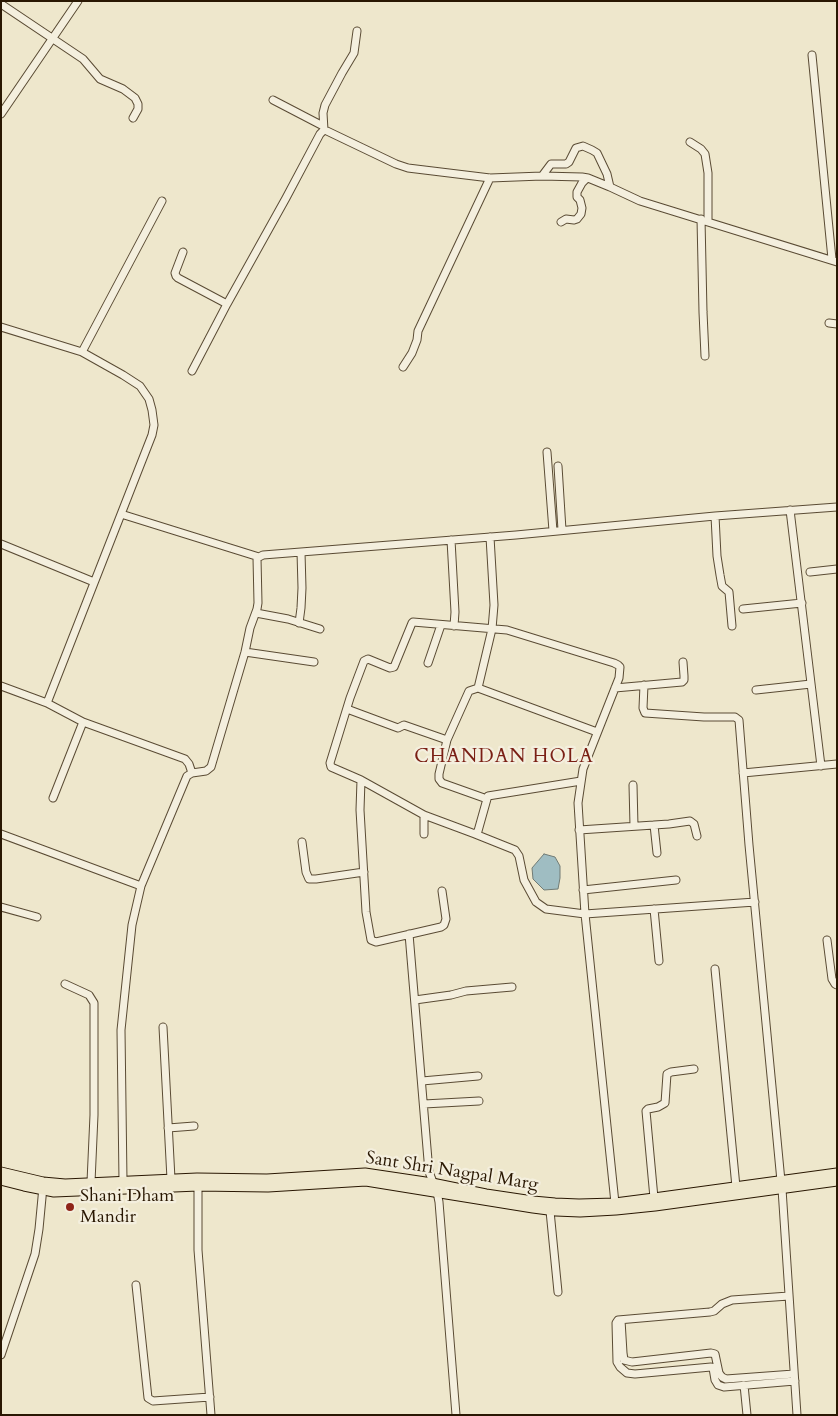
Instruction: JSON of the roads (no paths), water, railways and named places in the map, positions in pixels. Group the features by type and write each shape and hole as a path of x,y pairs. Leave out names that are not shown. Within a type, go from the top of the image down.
{"main road":[{"name":"Sant Shri Nagpal Marg","path":"1,1172 66,1192 198,1186 268,1187 366,1181 486,1201 550,1210 580,1212 616,1210 781,1185 837,1173"},
{"name":"Sant Shri Nagpal Marg","path":"1,1180 43,1186 91,1182 171,1179 267,1179 366,1173 432,1183 486,1194 555,1203 597,1204 736,1186 837,1181"}],"street":[{"path":"1,114 78,1"},
{"path":"1,4 83,59 100,79 123,89 135,98 138,109 133,118"},
{"path":"192,371 323,128 325,105 354,53 357,30"},
{"path":"273,100 328,131 402,166 490,178 542,176 586,178 640,201 834,261 812,55"},
{"path":"1,97 10,102"},
{"path":"690,142 701,148 705,154 708,173 702,312 705,356"},
{"path":"542,176 551,164 565,164 569,162 576,148 583,146 597,153 607,174 610,187"},
{"path":"403,367 412,353 417,340 417,333 490,178"},
{"path":"561,222 566,219 577,219 581,214 581,203 577,197 577,192 586,178"},
{"path":"82,352 162,201"},
{"path":"183,252 175,273 176,276 227,304"},
{"path":"2,326 82,352 140,386 149,399 154,425 152,435 47,703"},
{"path":"547,452 553,531"},
{"path":"558,466 562,530"},
{"path":"121,514 259,557 837,506"},
{"path":"790,510 821,766"},
{"path":"715,516 717,556 722,586 729,592 732,626"},
{"path":"478,688 492,629 494,605 490,537"},
{"path":"451,540 454,626"},
{"path":"1,544 94,582"},
{"path":"299,622 302,588 301,552"},
{"path":"122,1181 121,1030 132,925 141,886 187,776 192,773 206,772 211,767 245,652 250,628 256,613 258,603 256,560 259,557"},
{"path":"810,572 837,570"},
{"path":"742,608 802,603"},
{"path":"256,613 299,622 320,629"},
{"path":"615,1202 585,914 578,803 581,793 583,769 615,688 620,674 620,667 510,631 412,622 393,668 387,668 368,659 364,661 330,765 424,815 515,850 519,856 524,880 538,905 546,909 585,914 754,902"},
{"path":"428,663 441,625"},
{"path":"245,652 314,662"},
{"path":"615,688 682,682 684,680 683,662"},
{"path":"756,690 811,684"},
{"path":"1,686 47,703 83,722 185,759 192,773"},
{"path":"644,686 642,708 645,713 737,718 739,720 781,1185 797,1415"},
{"path":"486,799 442,783 439,779 447,740 469,691 478,688 598,732"},
{"path":"347,709 398,728 404,725 447,740"},
{"path":"53,798 83,722"},
{"path":"743,773 837,764"},
{"path":"361,780 360,810 366,912 370,939 376,942 444,925 446,919 442,890"},
{"path":"475,834 478,831 486,799 492,794 581,781"},
{"path":"633,785 634,826"},
{"path":"424,815 424,834"},
{"path":"579,830 690,821 694,824 697,836"},
{"path":"654,825 657,853"},
{"path":"1,834 141,886"},
{"path":"302,842 306,872 309,879 364,872"},
{"path":"584,890 676,880"},
{"path":"1,907 37,917"},
{"path":"654,909 659,961"},
{"path":"409,934 429,1172 439,1202 456,1415"},
{"path":"827,940 832,979 837,985"},
{"path":"715,969 736,1186"},
{"path":"65,984 89,995 94,1003 94,1115 91,1182"},
{"path":"415,1000 466,991 512,987"},
{"path":"163,1026 171,1179"},
{"path":"654,1198 646,1111 662,1106 665,1103 666,1074 694,1069"},
{"path":"422,1080 478,1076"},
{"path":"424,1104 479,1101"},
{"path":"168,1128 194,1126"},
{"path":"1,1356 35,1254 43,1186"},
{"path":"198,1186 198,1250 211,1415"},
{"path":"550,1210 558,1292"},
{"path":"136,1285 148,1398 153,1401 210,1397"},
{"path":"789,1296 732,1300 710,1312 617,1321 617,1362 620,1368 627,1373 641,1374 711,1367 713,1368 718,1385 724,1386 744,1385 795,1377"},
{"path":"621,1320 624,1360 632,1362 711,1353 715,1354 719,1373 726,1379 795,1377"},
{"path":"744,1385 746,1415"}],"water":[{"path":"544,854 555,857 560,866 558,889 544,890 533,879 532,868"}],"place":[{"name":"Shani Dham Mandir","path":"70,1207"}],"district":[{"name":"CHANDAN HOLA","path":"504,758"}]}
